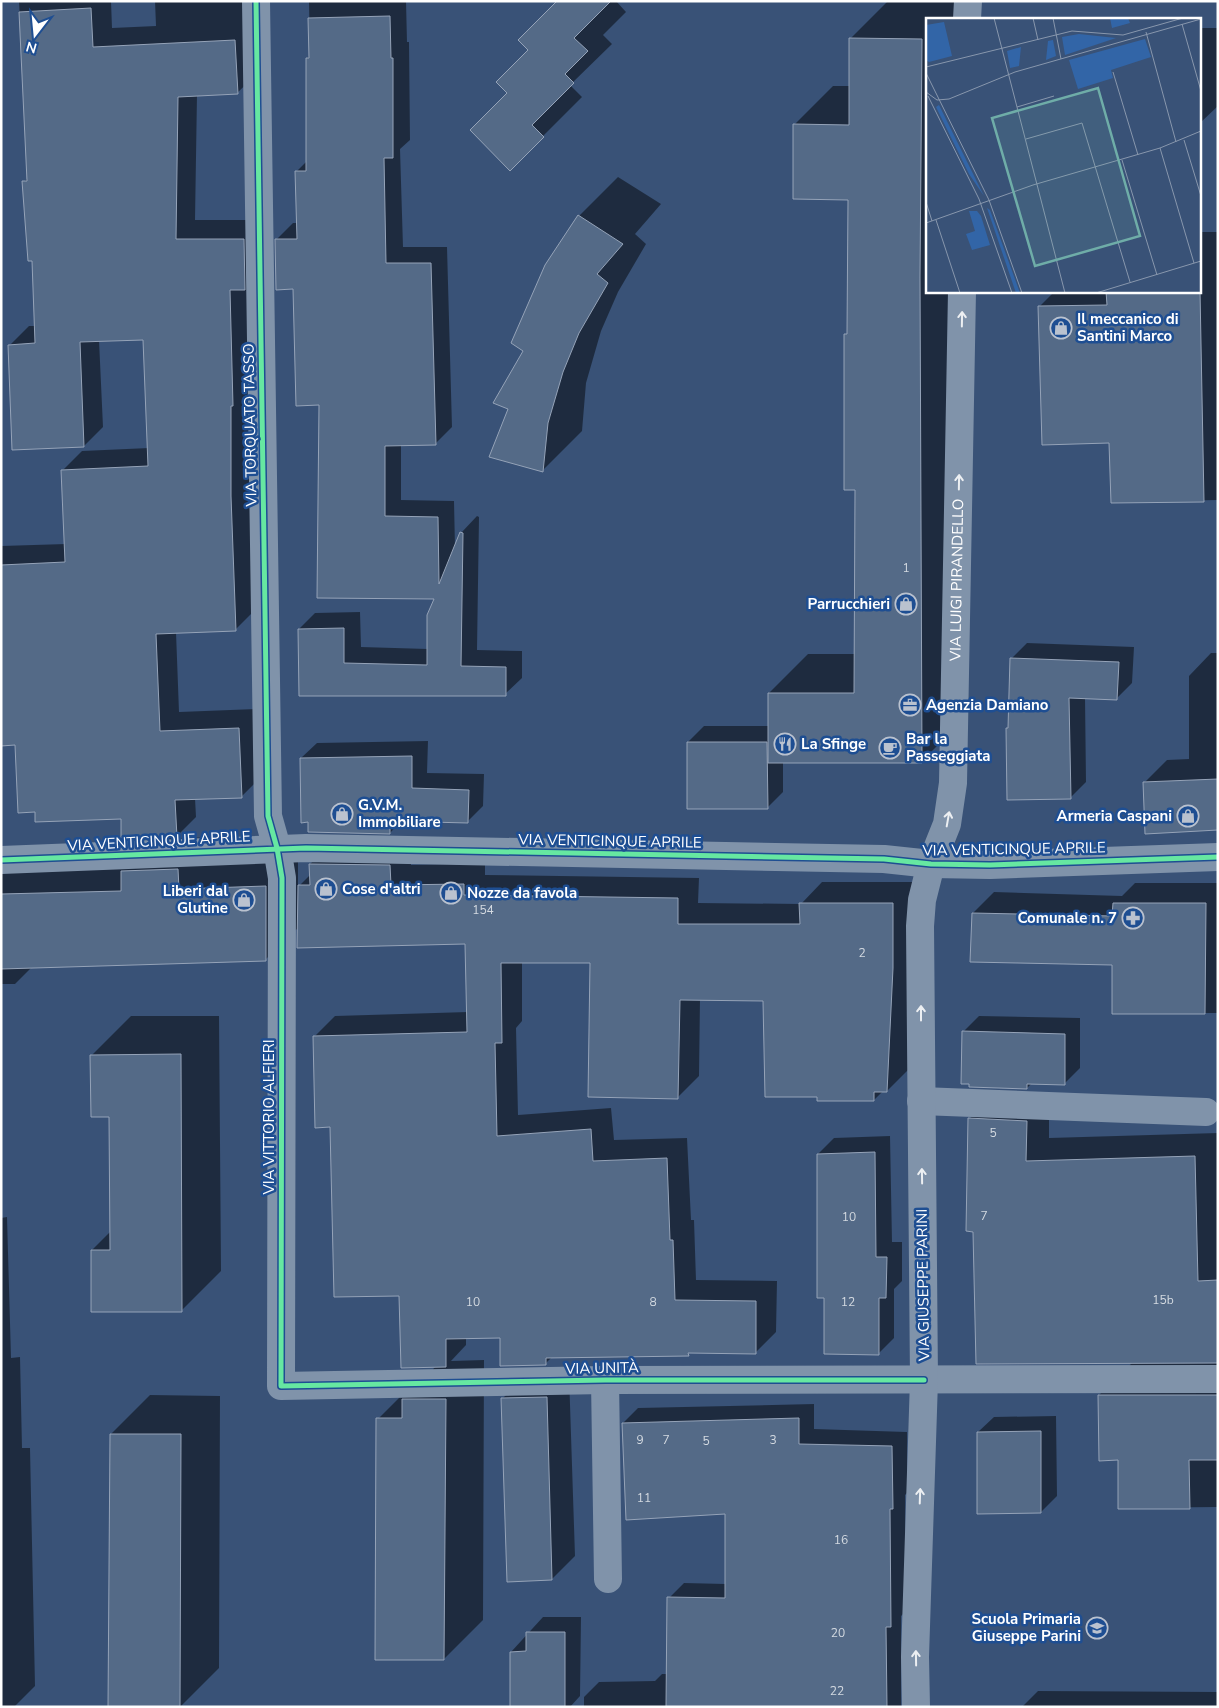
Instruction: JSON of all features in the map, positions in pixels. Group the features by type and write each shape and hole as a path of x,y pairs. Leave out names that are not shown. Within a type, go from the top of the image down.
{"street":[{"name":"VIA TORQUATO TASSO","path":"256,1 268,816 278,848"},
{"path":"967,18 968,1"},
{"name":"VIA LUIGI PIRANDELLO","path":"931,864 947,824 953,784 962,292"},
{"name":"VIA VENTICINQUE APRILE","path":"1,860 278,848 864,859 931,864 990,865 1218,857"},
{"name":"VIA VITTORIO ALFIERI","path":"278,848 282,878 281,1386"},
{"name":"VIA GIUSEPPE PARINI","path":"916,1707 915,1657 924,1380 920,926 922,900 931,864"},
{"path":"922,1101 1206,1112"},
{"name":"VIA UNITÀ","path":"281,1386 605,1380 1218,1379"},
{"path":"605,1380 608,1579"}],"building":[{"path":"557,1 611,1 574,38 588,51 565,74 574,83 532,125 544,137 510,171 470,130 507,93 496,82 528,50 518,40"},
{"path":"91,8 93,47 235,40 238,94 178,97 176,239 244,239 245,290 230,290 233,406 231,406 231,496 236,631 156,634 160,731 239,728 242,798 175,800 177,837 121,840 121,819 35,822 35,812 18,813 15,745 1,746 1,565 65,562 61,470 148,466 143,340 80,342 84,447 12,450 8,345 35,343 32,261 28,261 22,181 27,181 19,12"},
{"path":"390,16 391,58 393,58 393,158 384,158 386,263 431,263 436,445 385,446 385,516 438,517 439,584 460,532 463,533 461,666 506,667 506,696 299,696 298,629 344,628 344,663 427,665 427,615 434,599 317,598 319,405 296,406 293,289 276,290 275,239 297,239 295,171 306,171 306,58 309,58 308,18"},
{"path":"849,38 922,39 920,277 922,763 768,763 768,693 854,693 855,490 844,490 844,334 847,334 848,200 793,199 793,124 849,125"},
{"path":"578,215 623,244 597,274 608,283 579,333 563,372 548,423 543,472 489,457 508,409 493,403 523,351 511,343 545,265"},
{"path":"1106,292 1200,292 1204,502 1111,503 1109,443 1042,445 1038,306 1107,305"},
{"path":"1010,658 1119,662 1117,700 1069,698 1071,799 1007,800 1006,728 1008,728"},
{"path":"687,742 767,742 768,809 687,809"},
{"path":"412,756 412,788 469,790 468,823 390,821 390,834 308,832 308,822 301,823 300,758"},
{"path":"1218,779 1218,830 1145,834 1143,782"},
{"path":"309,864 390,865 391,885 464,884 464,895 678,898 678,924 800,924 799,903 893,903 893,968 887,1092 874,1092 874,1101 817,1101 817,1097 765,1097 763,1001 680,1000 678,1099 588,1097 590,963 501,963 502,1043 495,1043 497,1136 591,1129 593,1161 667,1158 670,1240 673,1240 675,1300 756,1301 756,1354 688,1353 689,1356 546,1358 546,1365 500,1366 500,1338 446,1339 446,1367 401,1368 399,1296 334,1297 330,1127 315,1128 313,1036 467,1032 465,944 297,948 298,885 310,885"},
{"path":"178,869 179,889 266,886 266,961 1,969 1,894 121,891 121,871"},
{"path":"1113,903 1206,903 1205,1014 1112,1014 1112,965 970,962 972,913 1112,916"},
{"path":"962,1031 1065,1034 1065,1085 1027,1084 1027,1089 969,1087 969,1084 961,1084"},
{"path":"181,1054 182,1312 91,1312 91,1250 110,1250 109,1117 91,1117 90,1055"},
{"path":"968,1118 1027,1121 1026,1161 1195,1156 1198,1281 1218,1280 1218,1363 976,1364 973,1232 966,1231"},
{"path":"875,1152 876,1257 887,1257 886,1298 879,1298 879,1355 824,1354 824,1298 817,1298 817,1154"},
{"path":"1098,1395 1218,1395 1218,1460 1189,1460 1190,1509 1118,1509 1118,1460 1099,1461"},
{"path":"547,1397 552,1580 507,1582 501,1398"},
{"path":"402,1399 446,1399 444,1660 375,1660 376,1418 402,1418"},
{"path":"799,1418 799,1444 892,1446 893,1509 890,1509 891,1627 886,1627 887,1707 666,1707 667,1597 725,1598 725,1514 626,1520 622,1423"},
{"path":"1041,1431 1041,1513 977,1514 977,1432"},
{"path":"110,1434 181,1434 180,1707 108,1707"},
{"path":"526,1632 565,1632 565,1707 510,1707 510,1652 526,1651"}],"cycle path":[{"path":"256,1 268,816 277,848 282,878 281,1386 605,1380 924,1380"},
{"path":"1,860 306,848 884,859 931,864 990,865 1218,857"}],"place":[{"name":"Il meccanico di Santini Marco","path":"1061,328"},
{"name":"Parrucchieri","path":"906,604"},
{"name":"Agenzia Damiano","path":"910,705"},
{"name":"La Sfinge","path":"785,744"},
{"name":"Bar la Passeggiata","path":"890,748"},
{"name":"G.V.M. Immobiliare","path":"342,814"},
{"name":"Armeria Caspani","path":"1188,816"},
{"name":"Cose d'altri","path":"326,889"},
{"name":"Nozze da favola","path":"451,893"},
{"name":"Liberi dal Glutine","path":"244,900"},
{"name":"Comunale n. 7","path":"1133,918"},
{"name":"Scuola Primaria Giuseppe Parini","path":"1097,1628"}]}
